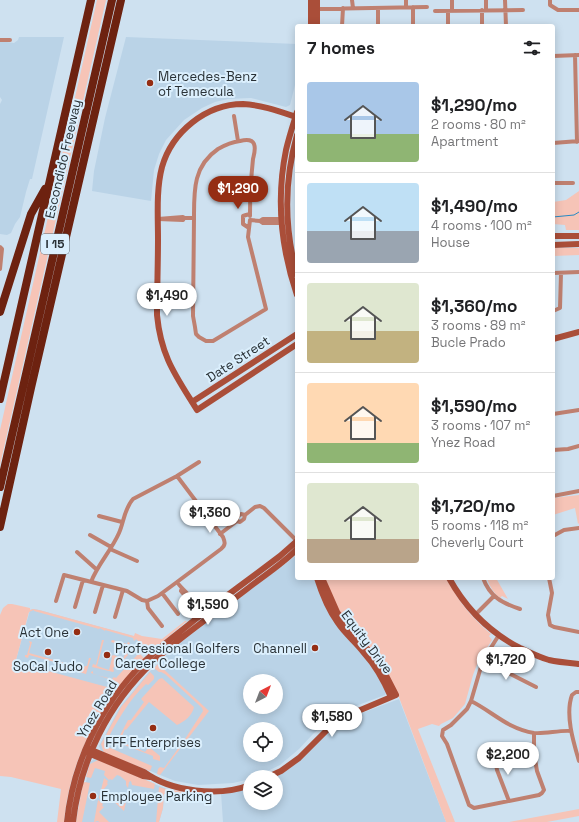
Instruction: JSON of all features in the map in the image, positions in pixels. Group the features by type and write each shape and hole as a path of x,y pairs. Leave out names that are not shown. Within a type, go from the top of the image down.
{"highway":[{"name":"Escondido Freeway","path":"0,399 91,0"},
{"name":"Escondido Freeway","path":"0,487 112,0"},
{"path":"0,528 121,0"},
{"path":"0,312 31,214 50,180"}],"main road":[{"path":"311,0 311,24"},
{"path":"316,24 317,0"},
{"path":"192,402 174,374 164,352 157,315 159,186 164,161 177,138 190,123 200,116 222,108 241,104 269,108 295,116"},
{"path":"295,119 286,150 283,171 282,221 288,268 295,289"},
{"path":"295,143 290,164 287,191 291,250 295,267"},
{"path":"282,221 285,223 288,245 291,250"},
{"path":"555,236 579,236"},
{"path":"555,245 579,244"},
{"path":"555,339 579,332"},
{"name":"Date Street","path":"295,335 192,402 197,410 295,345"},
{"name":"Ynez Road","path":"73,822 81,779 94,730 125,683 157,650 199,613 280,556 295,543"},
{"name":"Ynez Road","path":"67,822 73,789 88,751 109,716 135,681 153,662 189,632 295,551"},
{"name":"Equity Drive","path":"318,580 333,615 373,664 393,696"},
{"name":"Equity Drive","path":"323,580 329,597 337,612 353,634 374,656 381,666 393,696"},
{"path":"450,580 460,596 475,614 499,635 531,653 548,660 579,664"},
{"path":"189,632 190,629 202,620 199,613"},
{"path":"282,770 299,758 332,725 351,714 393,696"},
{"path":"88,751 143,776 151,777 173,786 198,791 243,787"}],"street":[{"path":"352,0 352,8"},
{"path":"406,0 406,8"},
{"path":"448,24 452,0"},
{"path":"482,24 486,0"},
{"path":"505,0 506,24"},
{"path":"550,2 558,10 579,10"},
{"path":"413,7 413,24"},
{"path":"317,9 427,7"},
{"path":"342,8 342,24"},
{"path":"378,8 378,24"},
{"path":"435,11 523,10"},
{"path":"0,40 10,40"},
{"path":"555,56 577,56 578,142 555,143"},
{"path":"234,116 238,141"},
{"path":"248,140 254,145 255,151 250,182 250,220 248,237 266,309 218,339 209,342 202,340 196,334 193,316 194,197 199,171 210,154 222,146 238,141 248,140"},
{"path":"555,182 573,183"},
{"path":"249,228 243,224 243,216 250,214"},
{"path":"158,219 170,217 194,218"},
{"path":"250,220 260,221 263,219 282,221"},
{"path":"0,247 2,249 0,269"},
{"path":"555,273 579,272"},
{"path":"555,310 560,308 561,273"},
{"path":"555,414 579,410"},
{"path":"555,450 568,449 579,446"},
{"path":"91,582 96,569 120,532 128,504 133,499 199,462"},
{"path":"56,601 64,575 123,590 147,601 151,600 224,546 225,543 220,534 176,476"},
{"path":"555,496 579,491"},
{"path":"220,534 237,521 240,522 244,519 245,515 260,506 264,508 295,539"},
{"path":"98,516 122,522"},
{"path":"555,535 564,530 579,528"},
{"path":"90,535 136,561"},
{"path":"77,552 96,569"},
{"path":"75,607 83,580"},
{"path":"485,580 486,585 494,596 505,604 520,609"},
{"path":"549,580 552,593 548,615 550,625 579,632"},
{"path":"177,582 182,588 181,591 185,593 199,613"},
{"path":"95,612 103,585"},
{"path":"115,617 123,590"},
{"path":"162,593 178,614"},
{"path":"475,614 494,596"},
{"path":"147,601 148,608 162,626"},
{"path":"499,635 483,660 467,709 451,725 443,730 442,736 469,805 474,808 539,795 542,793 544,790 537,771 534,754 534,733"},
{"path":"483,660 536,687"},
{"path":"579,692 572,695 570,700 571,731 579,760"},
{"path":"471,700 510,726 534,733 571,731"},
{"path":"494,753 497,770 509,801"}],"shaded area":[{"path":"97,0 106,0 0,465 0,430"},
{"path":"19,37 64,37 32,179 30,179 20,217 11,233 7,235 0,234 0,104 2,100 0,97 0,41 14,43"},
{"path":"126,37 295,44 295,85 290,105 286,107 251,98 228,99 215,102 202,108 184,120 166,140 159,154 154,170 151,201 92,191 94,171 105,118"},
{"path":"579,191 579,230 566,230 565,225 555,224 555,202 566,200"},
{"path":"555,248 579,248 579,255 555,256"},
{"path":"579,495 578,524 575,508 555,514 555,498"},
{"path":"295,556 295,580 317,580 320,591 374,667 386,693 385,695 345,710 328,721 280,765 270,770 243,770 243,781 233,783 198,785 175,781 101,751 99,746 120,707 149,672 177,645"},
{"path":"325,580 447,580 466,608 491,634 489,636 492,640 478,662 465,704 453,718 439,726 432,724 418,729 455,822 446,822 397,692 339,613"},
{"path":"488,580 497,580 508,599 502,596 500,598 490,587"},
{"path":"8,604 30,608 30,610 33,609 39,610 134,636 135,633 142,636 162,639 187,621 148,654 143,649 145,647 136,639 134,641 133,638 34,610 29,612 16,660 19,661 19,664 22,665 23,662 26,662 26,665 107,687 108,685 116,689 112,699 88,737 78,760 70,785 64,822 57,822 61,789 11,777 0,776 0,615 3,608"},
{"path":"33,609 151,641 108,689 15,663 30,610"},
{"path":"102,640 104,640 97,666 109,670 112,658 111,656 114,655 123,659 128,647 111,642 112,640 127,644 128,642 130,643 129,645 135,648 133,650 132,648 127,653 128,655 122,662 120,660 113,668 113,672 92,667 93,664 96,665"},
{"path":"29,641 32,642 29,653 83,668 87,666 89,658 91,658 86,674 79,672 80,669 29,655 28,658 25,657 30,644"},
{"path":"139,653 144,658 120,685 112,680 98,675 112,679 114,677 116,678"},
{"path":"158,664 209,711 160,775 157,774 158,769 160,767 164,768 203,711 200,706 165,674 154,668"},
{"path":"150,672 154,676 154,679 140,690 129,704 106,742 109,743 108,747 152,766 150,771 104,753 101,744 121,707"},
{"path":"162,678 194,707 190,716 177,725 149,702 126,730 125,729 120,741 145,752 149,747 160,756 160,761 153,759 153,756 116,743 128,720 131,720 144,702 141,699 159,679"},
{"path":"399,699 446,822 223,822 221,793 243,788 243,810 283,810 283,772 290,768 328,732 354,716"},
{"path":"94,759 169,790 167,794 164,794 163,808 159,822 76,822 90,762"},
{"path":"98,760 155,784 154,789 132,785 131,781 129,782 128,788 126,781 120,776 117,775 112,780 109,780 104,775 105,771 95,768 91,778 86,777 90,764"},
{"path":"104,778 108,781 108,784 104,789 122,806 126,802 124,811 111,799 107,803 104,803 99,798"},
{"path":"83,783 90,783 82,822 76,822"},
{"path":"159,787 169,790 167,794 164,794 163,808 159,822 156,822"},
{"path":"174,790 188,793 212,794 212,801 182,800 172,796"},
{"path":"98,800 104,807 99,812 109,822 94,822"},
{"path":"579,809 579,816 547,822 509,822"}],"waterway":[{"path":"555,217 574,215 579,212"}],"place":[{"name":"Mercedes-Benz of Temecula","path":"150,83"},
{"name":"Act One","path":"77,632"},
{"name":"Channell","path":"315,648"},
{"name":"SoCal Judo","path":"48,652"},
{"name":"Professional Golfers Career College","path":"107,655"},
{"name":"FFF Enterprises","path":"153,728"},
{"name":"Employee Parking","path":"93,796"}]}
